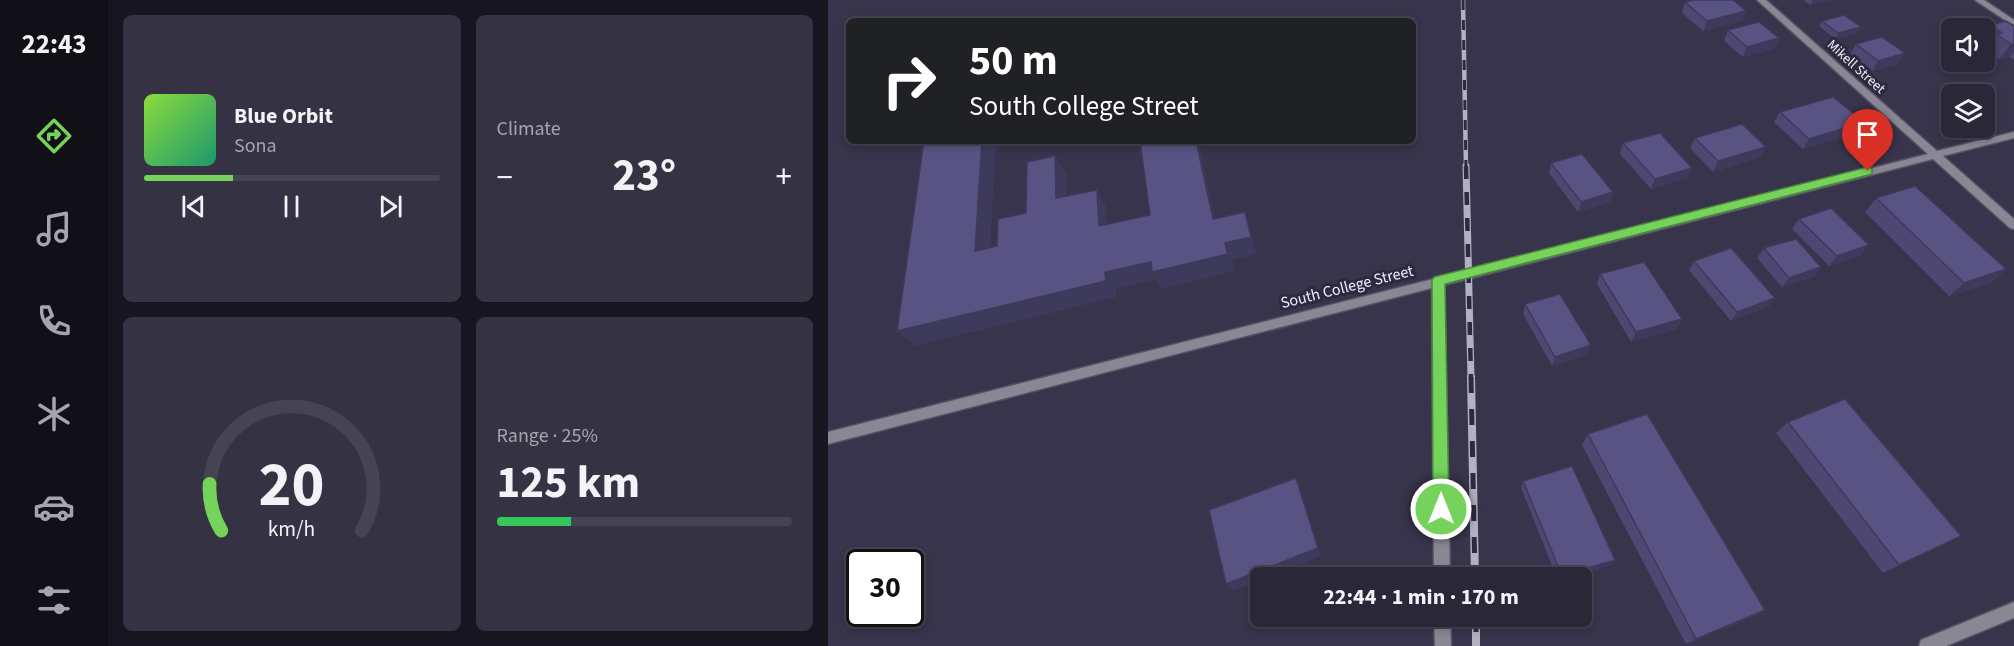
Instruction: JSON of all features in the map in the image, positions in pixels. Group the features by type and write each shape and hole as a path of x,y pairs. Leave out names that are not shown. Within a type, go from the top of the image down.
{"street":[{"name":"Mikell Street","path":"1761,0 2014,225"},
{"path":"1979,0 2014,24"},
{"name":"South College Street","path":"828,438 1438,280 2014,135"},
{"path":"1438,280 1442,567"},
{"path":"1927,646 2014,610"},
{"path":"1442,627 1443,646"}],"building":[{"path":"1733,0 1746,11 1707,21 1685,2"},
{"path":"1844,15 1861,27 1838,33 1822,21"},
{"path":"2006,21 2014,26 2014,44 1996,34 2002,33 1995,28 1995,24"},
{"path":"1759,22 1779,38 1747,47 1728,30"},
{"path":"1882,37 1905,53 1878,61 1856,44"},
{"path":"1833,97 1864,122 1809,139 1780,112"},
{"path":"1742,124 1766,147 1718,161 1695,138"},
{"path":"1660,133 1692,168 1655,179 1623,143"},
{"path":"924,144 982,144 975,251 997,246 998,219 1026,213 1027,162 1055,156 1056,198 1097,190 1099,226 1150,215 1140,144 1197,144 1213,219 1245,212 1251,237 1225,243 1228,254 1152,272 1151,262 1105,272 1106,281 897,331"},
{"path":"1582,154 1613,192 1581,202 1551,163"},
{"path":"1915,186 2006,269 1964,283 1876,198"},
{"path":"1831,208 1869,245 1837,256 1799,219"},
{"path":"1796,239 1821,267 1789,278 1764,248"},
{"path":"1731,248 1775,298 1737,312 1694,261"},
{"path":"1644,262 1682,319 1636,332 1600,274"},
{"path":"1560,294 1591,345 1555,357 1525,304"},
{"path":"1845,399 1961,536 1899,565 1788,422"},
{"path":"1647,414 1765,610 1696,639 1588,434"},
{"path":"1572,466 1615,560 1592,567 1558,567 1523,481"},
{"path":"1296,478 1318,548 1269,567 1250,567 1250,575 1226,584 1209,510"}],"railway":[{"path":"1463,0 1466,168"},
{"path":"1466,166 1471,379"},
{"path":"1471,377 1475,567"},
{"path":"1476,627 1476,646"}],"route":[{"path":"1441,509 1438,280 1868,171"}]}
